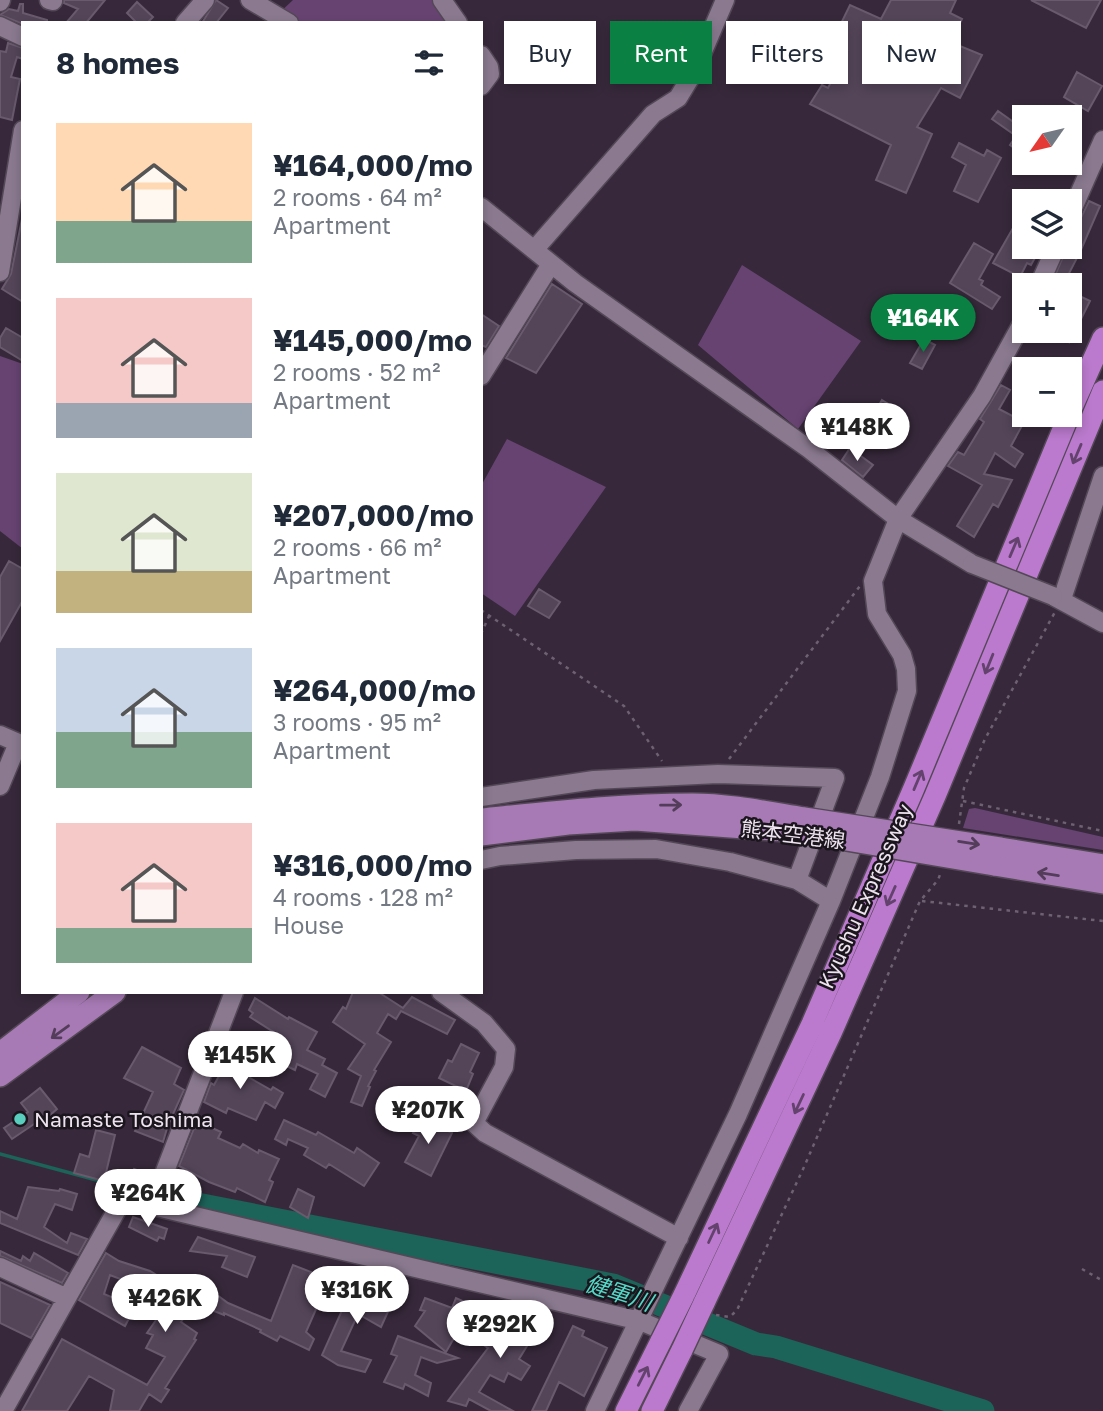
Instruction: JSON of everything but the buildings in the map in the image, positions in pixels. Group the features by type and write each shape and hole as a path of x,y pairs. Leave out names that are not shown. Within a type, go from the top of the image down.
{"highway":[{"name":"Kyushu Expressway","path":"1082,386 1103,338"},
{"name":"Kyushu Expressway","path":"652,1411 705,1307 831,1033 935,796 1103,391"},
{"name":"Kyushu Expressway","path":"626,1411 684,1295 811,1024 914,788 1064,427"}],"main road":[{"name":"熊本空港線","path":"483,819 600,806 694,804 736,807 802,825 997,857 1103,883"},
{"name":"熊本空港線","path":"483,835 568,824 635,820 802,825"},
{"name":"熊本空港線","path":"997,857 1103,865"},
{"path":"0,1053 76,994"},
{"path":"0,1076 112,994"}],"street":[{"path":"187,21 205,0"},
{"path":"250,0 286,21"},
{"path":"442,0 457,21"},
{"path":"534,250 653,114 678,98 695,70 726,0"},
{"path":"0,26 21,36"},
{"path":"483,58 491,74 483,84"},
{"path":"0,272 7,190 21,138"},
{"path":"1081,189 1103,140"},
{"path":"483,209 551,264 810,449 898,519 972,564 1057,598 1103,623"},
{"path":"483,373 551,264"},
{"path":"595,1411 738,1114 831,901 880,777 907,691 902,655 877,614 873,581 898,519 982,396 1012,342"},
{"path":"1057,598 1103,476"},
{"path":"0,735 21,744 0,786"},
{"path":"483,797 594,780 718,774 835,778 797,880"},
{"path":"483,860 576,850 656,849 730,862 797,880 831,901"},
{"path":"152,1205 233,994"},
{"path":"444,994 484,1023 506,1049 504,1067 474,1123 485,1133 679,1238"},
{"path":"3,1411 123,1199 640,1321 719,1354 688,1411"},
{"path":"0,1268 67,1298"}],"path":[{"path":"718,774 858,587 873,581"},
{"path":"958,827 964,788 985,740 1057,598"},
{"path":"483,612 624,706 672,776"},
{"path":"483,630 489,616"},
{"path":"963,801 1103,831"},
{"path":"705,1307 730,1317 737,1310 804,1167 920,901 938,880 942,869"},
{"path":"920,901 1103,921"},
{"path":"1082,1269 1103,1281"}],"shaded area":[{"path":"293,0 442,0 457,21 285,21 276,16"},
{"path":"742,265 861,341 798,429 698,345"},
{"path":"0,356 21,363 21,547 0,531"},
{"path":"507,439 606,487 515,616 483,594 483,482"},
{"path":"975,808 1103,837 1103,850 963,828 969,809"}],"waterway":[{"path":"0,1154 148,1194"},
{"name":"健軍川","path":"161,1197 613,1285 756,1344 776,1347 983,1411"}],"place":[{"name":"Namaste Toshima","path":"20,1119"}]}
